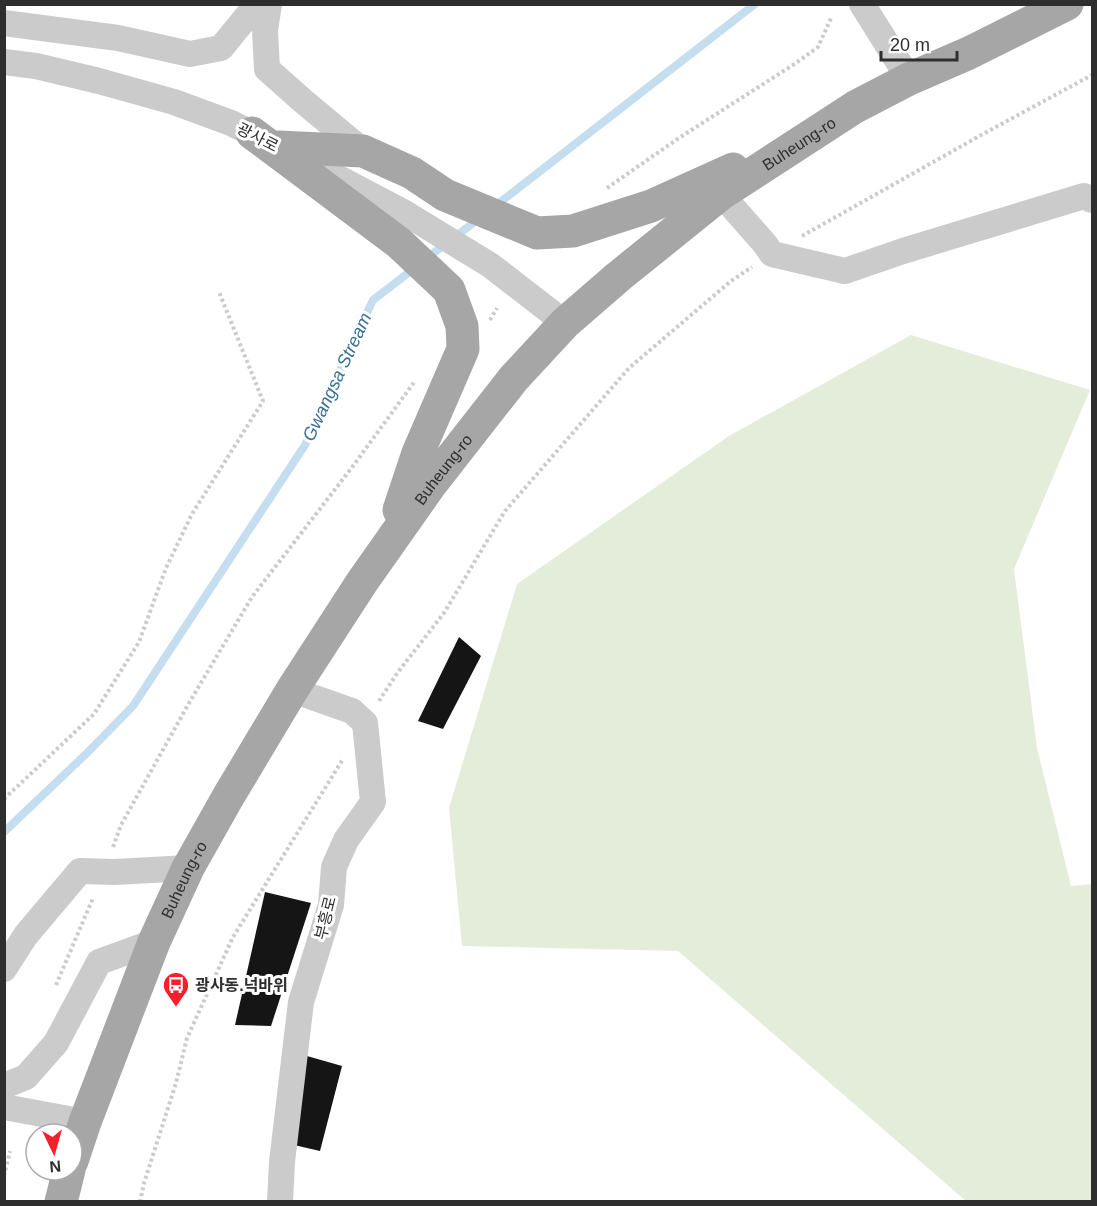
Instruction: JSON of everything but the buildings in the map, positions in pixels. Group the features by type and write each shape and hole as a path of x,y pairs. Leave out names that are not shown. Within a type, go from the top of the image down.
{"main road":[{"name":"Buheung-ro","path":"84,1125 154,942 188,868 228,797 292,690 387,546 430,484 514,378 565,322 721,194 855,107 1067,4"},
{"path":"265,140 363,151 412,173 445,195 537,233 571,232 651,206 809,136"},
{"path":"265,140 402,228 449,290 462,326 463,349 418,453 387,546"},
{"path":"61,1202 66,1182"}],"street":[{"path":"4,23 118,38 190,54 221,48 255,4"},
{"path":"269,4 265,30 267,69 363,151"},
{"path":"862,4 909,79"},
{"name":"광사로","path":"4,63 36,66 164,99 231,123 265,140"},
{"path":"721,194 772,254 844,271 1084,196 1092,200"},
{"path":"402,228 490,265 565,322"},
{"path":"292,690 352,711 364,723"},
{"name":"부흥로","path":"280,1202 282,1162 301,1002 331,905 334,867 346,840 373,802 364,723"},
{"path":"4,969 26,935 80,871 188,868"},
{"path":"4,1086 26,1077 56,1043 99,962 154,942"},
{"path":"4,1107 85,1122"}],"path":[{"path":"602,192 679,138 818,47 832,16"},
{"path":"140,1202 141,1183 176,1083 188,1038 233,937 364,723 398,672 444,613 505,511 629,368 730,281 792,241 1092,75"},
{"path":"4,799 94,714 139,642 166,568 192,514 263,401 219,292"},
{"path":"488,323 497,308"},
{"path":"52,992 121,825 189,703 252,597 416,380"},
{"path":"4,1176 10,1151"}],"green space":[{"path":"911,335 1090,390 1014,569 1037,748 1071,886 1092,884 1092,1201 966,1201 678,951 462,946 449,808 517,584 729,436"}],"waterway":[{"name":"Gwangsa Stream","path":"494,207 755,4"},
{"name":"Gwangsa Stream","path":"427,258 480,218"},
{"name":"Gwangsa Stream","path":"4,832 133,706 305,445 373,300 416,267"}],"place":[{"name":"광사동.넉바위","path":"176,1008"}]}
